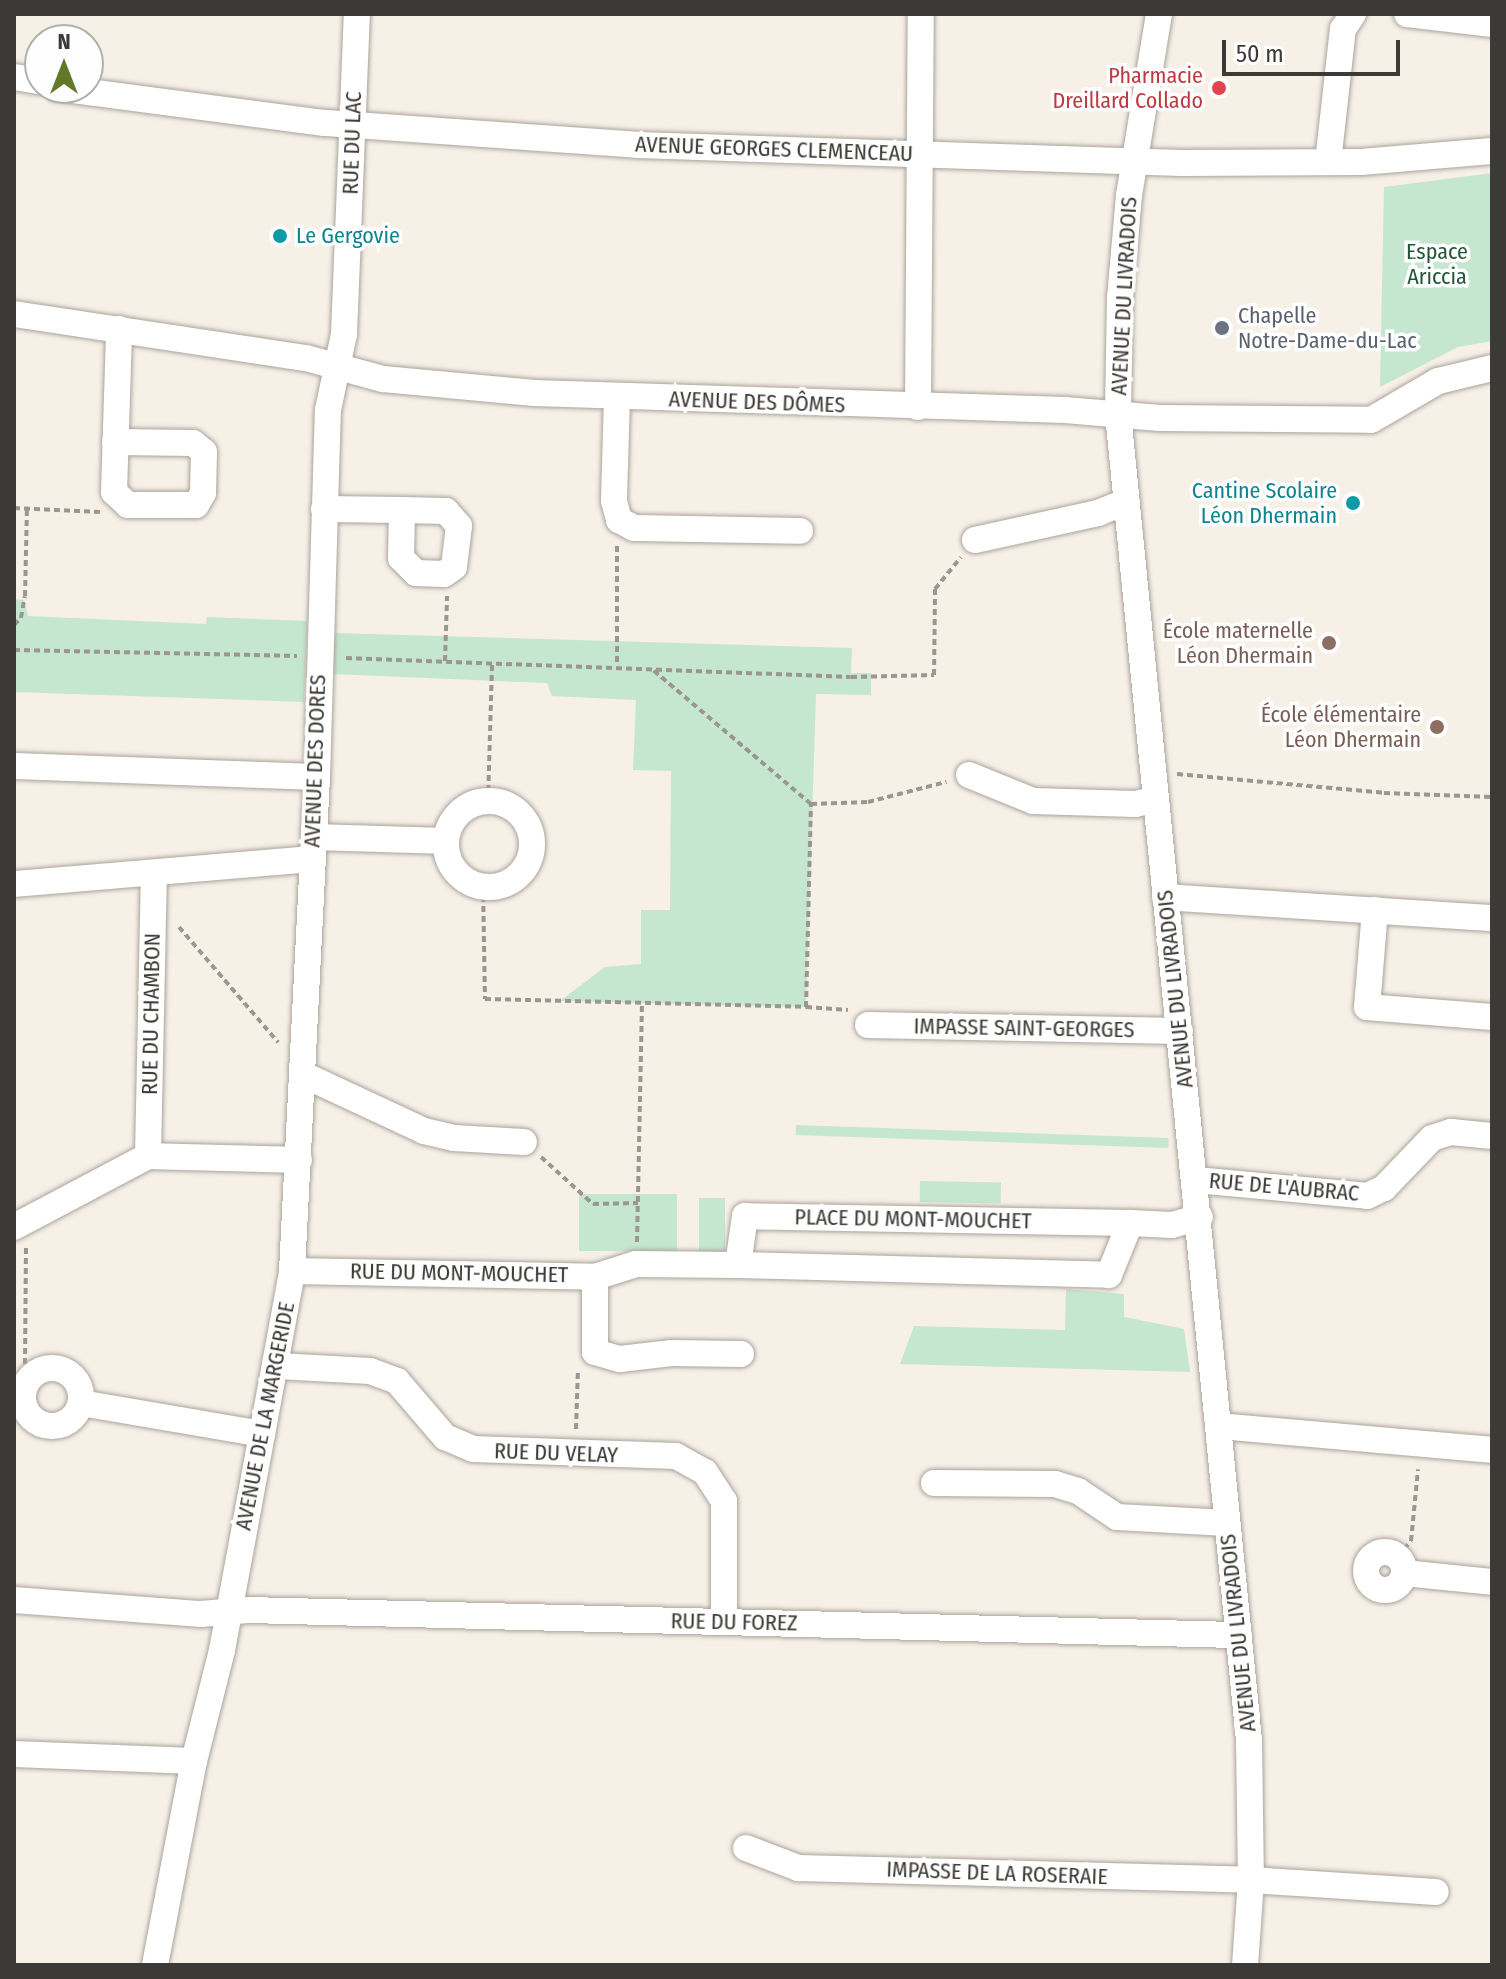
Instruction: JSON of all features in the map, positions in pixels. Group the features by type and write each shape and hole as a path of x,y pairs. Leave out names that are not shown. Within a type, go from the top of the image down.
{"street":[{"name":"RUE DU LAC","path":"339,368 357,14"},
{"path":"918,407 921,14"},
{"name":"AVENUE DU LIVRADOIS","path":"1159,14 1134,160 1120,297 1118,414 1151,771 1200,1217 1249,1741 1251,1880 1245,1965"},
{"path":"1328,162 1343,29 1353,14"},
{"path":"1407,14 1492,24"},
{"name":"AVENUE GEORGES CLEMENCEAU","path":"104,94 352,125 638,145 1134,160 1328,162 1492,151"},
{"name":"AVENUE DES DÔMES","path":"14,314 306,358 383,379 617,398 1371,420 1438,381 1492,368"},
{"path":"115,442 193,443 204,452 203,493 196,505 119,501 114,492 115,442 119,329"},
{"name":"AVENUE DES DORES","path":"14,884 154,873 313,848 329,390 339,368"},
{"path":"617,398 614,501 619,520 634,528 800,531"},
{"path":"975,540 1098,513 1127,501"},
{"path":"324,509 402,510 446,511 459,526 454,567 444,574 416,573 401,558 402,510"},
{"path":"14,766 317,777"},
{"path":"969,775 1033,801 1135,804 1154,800"},
{"path":"488,801 516,811 531,833 532,848 520,874 507,883 483,886 465,880 454,869 446,841 456,816 488,801"},
{"path":"313,848 446,841"},
{"name":"AVENUE DE LA MARGERIDE","path":"155,1965 194,1761 230,1611 262,1434 278,1366 292,1271 313,848"},
{"name":"RUE DU CHAMBON","path":"148,1156 154,873"},
{"path":"1165,897 1492,918"},
{"path":"1375,910 1367,1007 1492,1017"},
{"name":"IMPASSE SAINT-GEORGES","path":"868,1025 1180,1031"},
{"path":"304,1075 424,1131 454,1138 524,1142"},
{"name":"RUE DE L'AUBRAC","path":"1196,1180 1367,1196 1384,1188 1432,1138 1451,1132 1492,1136"},
{"path":"20,1224 148,1156 299,1160"},
{"name":"PLACE DU MONT-MOUCHET","path":"738,1265 745,1216 1172,1225 1200,1217"},
{"path":"595,1277 636,1264 1109,1275 1130,1223"},
{"name":"RUE DU MONT-MOUCHET","path":"292,1271 595,1277 595,1352"},
{"path":"595,1352 620,1359 672,1353 741,1354"},
{"name":"RUE DU VELAY","path":"278,1366 370,1371 397,1381 445,1437 473,1449 575,1455 676,1456 705,1472 724,1501 724,1622"},
{"path":"64,1370 78,1384 81,1403 63,1425 35,1422 22,1397 35,1373 64,1370"},
{"path":"81,1403 262,1434"},
{"path":"1219,1426 1492,1450"},
{"path":"934,1483 1055,1484 1078,1491 1117,1517 1227,1523"},
{"path":"1401,1565 1492,1582"},
{"name":"RUE DU FOREZ","path":"14,1600 201,1614 230,1611 1239,1635"},
{"path":"14,1754 194,1761"},
{"name":"IMPASSE DE LA ROSERAIE","path":"746,1848 798,1868 1251,1880 1436,1892"}],"path":[{"path":"14,508 111,511 119,501"},
{"path":"14,625 21,618 25,596 27,508"},
{"path":"617,666 619,520"},
{"path":"14,650 934,675 935,589 975,540"},
{"path":"445,661 448,582 454,567"},
{"path":"488,801 492,663"},
{"path":"650,667 811,804 868,802 969,775"},
{"path":"1151,771 1384,793 1492,797"},
{"path":"806,1007 811,804"},
{"path":"483,886 485,999 806,1007 855,1011 868,1025"},
{"path":"169,919 195,941 304,1075"},
{"path":"636,1264 642,1003"},
{"path":"524,1142 593,1204 638,1203"},
{"path":"20,1224 25,1364 35,1373"},
{"path":"575,1455 578,1364 595,1352"},
{"path":"1401,1565 1411,1541 1420,1443"}],"green space":[{"name":"Espace Ariccia","path":"1492,173 1492,341 1458,347 1380,387 1384,187"},
{"path":"14,599 24,600 28,616 206,624 207,617 307,621 304,702 15,692 14,720"},
{"path":"333,633 852,648 851,673 871,673 871,695 816,694 806,1007 560,1001 605,967 641,964 641,910 670,910 671,771 633,770 636,700 552,696 547,683 331,674"},
{"path":"796,1125 1169,1138 1168,1148 796,1135"},
{"path":"920,1181 1001,1182 1001,1203 920,1202"},
{"path":"579,1194 677,1194 677,1251 579,1251"},
{"path":"699,1198 725,1198 725,1254 699,1254"},
{"path":"1066,1289 1124,1294 1124,1317 1184,1329 1190,1372 900,1364 914,1326 1065,1330"}],"place":[{"name":"Pharmacie Dreillard Collado","path":"1219,88"},
{"name":"Le Gergovie","path":"280,236"},
{"name":"Chapelle Notre-Dame-du-Lac","path":"1222,328"},
{"name":"Cantine Scolaire Léon Dhermain","path":"1353,503"},
{"name":"École maternelle Léon Dhermain","path":"1329,643"},
{"name":"École élémentaire Léon Dhermain","path":"1437,727"}]}
